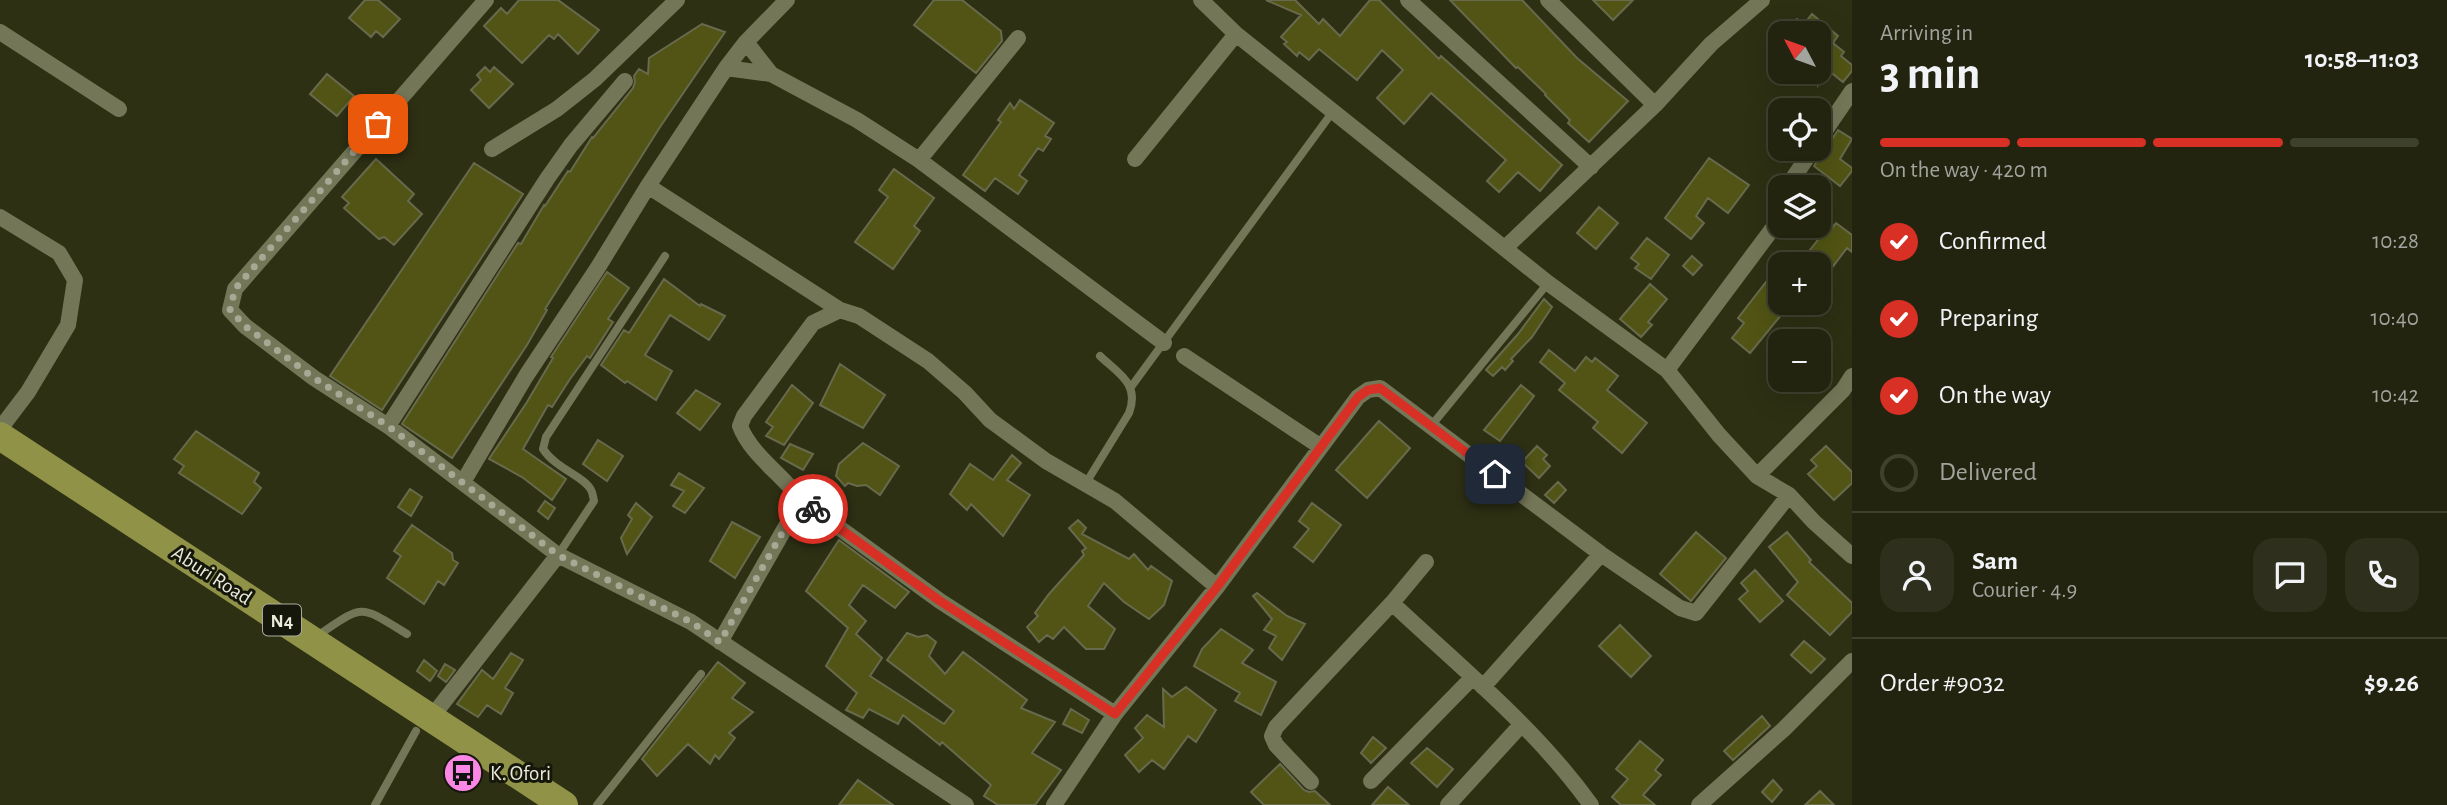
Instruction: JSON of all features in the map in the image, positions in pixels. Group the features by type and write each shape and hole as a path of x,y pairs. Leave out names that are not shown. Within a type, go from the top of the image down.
{"highway":[{"name":"Aburi Road","path":"0,436 312,640 529,805"},
{"name":"Aburi Road","path":"0,458 424,725 564,805"}],"street":[{"path":"486,0 235,289 230,310 245,326 314,378 388,426 558,555 691,622 966,805"},
{"path":"492,149 557,109 596,79 677,0"},
{"path":"463,481 526,376 726,68 746,42 787,0"},
{"path":"1201,0 1236,34 1548,283 1667,370 1718,435 1757,476 1789,495 1852,556"},
{"path":"1408,0 1591,167"},
{"path":"1548,0 1655,105"},
{"path":"1505,248 1655,105 1711,44 1762,0"},
{"path":"0,32 118,109"},
{"path":"1135,159 1236,34"},
{"path":"919,160 1018,38"},
{"path":"746,42 771,74"},
{"path":"726,68 771,74 857,120 919,160 1164,343"},
{"path":"388,426 547,179 571,145 625,81"},
{"path":"1831,122 1852,91"},
{"path":"648,186 840,310 859,316 928,361 965,393 990,421 1046,461 1115,501 1217,587"},
{"path":"0,217 59,253 75,280 68,325 28,393 0,429"},
{"path":"1667,370 1768,235"},
{"path":"840,310 813,323 744,415 740,426 745,439 801,500 940,601 1115,714"},
{"path":"1184,356 1321,447"},
{"path":"1757,476 1843,390 1852,376"},
{"path":"1054,805 1115,714 1217,587 1358,397 1368,390 1380,388 1601,554 1679,608 1696,613 1789,495"},
{"path":"720,642 801,500"},
{"path":"1371,781 1478,682 1601,554"},
{"path":"424,725 558,555"},
{"path":"1311,782 1276,745 1272,736 1276,727 1392,603 1426,562"},
{"path":"1392,603 1521,725 1570,775 1591,805"},
{"path":"1699,805 1784,729 1852,661"},
{"path":"1448,805 1521,725"}],"lane":[{"path":"1131,387 1334,110"},
{"path":"558,555 594,501 591,489 585,483 551,461 543,449 546,437 665,256"},
{"path":"1431,426 1548,283"},
{"path":"1086,483 1134,401 1131,387 1100,356"},
{"path":"312,640 357,611 372,613 407,634"},
{"path":"597,805 701,674"},
{"path":"375,805 424,725"}],"building":[{"path":"365,0 378,0 400,19 383,37 376,31 371,37 349,18"},
{"path":"519,0 558,0 599,30 578,54 558,34 554,39 549,35 522,63 484,26 501,8 507,14"},
{"path":"934,0 962,0 1001,31 1002,41 976,73 914,25"},
{"path":"1266,0 1295,0 1319,24 1323,19 1340,36 1370,0 1379,0 1439,59 1441,56 1562,165 1540,191 1518,172 1499,192 1487,181 1506,160 1431,93 1404,124 1377,98 1403,70 1382,50 1357,80 1319,49 1309,60 1299,52 1297,56 1284,44 1287,42 1281,37 1301,15"},
{"path":"1450,0 1522,0 1577,58 1628,101 1589,142 1568,123 1570,120 1546,94 1516,68"},
{"path":"1593,0 1633,0 1613,20"},
{"path":"1812,14 1820,21 1806,21"},
{"path":"702,24 725,32 660,127 545,309 547,310 527,345 452,458 402,424 544,205 568,171 570,172 592,137 633,88 634,76 639,69 648,74 649,58"},
{"path":"1831,30 1838,36 1833,43 1844,52 1841,56 1852,65 1852,71 1843,82 1831,73"},
{"path":"485,67 490,72 494,67 513,84 489,108 471,90 481,80 477,75"},
{"path":"327,74 354,96 337,116 310,94"},
{"path":"1020,100 1054,123 1045,136 1051,139 1043,151 1038,148 1019,175 1027,181 1018,194 995,178 985,191 963,175 1001,122 998,120 1010,103 1014,109"},
{"path":"1838,130 1852,139 1840,159 1852,168 1852,171 1840,186 1831,179 1831,175 1826,175 1814,166 1817,161 1831,161 1831,140"},
{"path":"1709,158 1749,185 1728,213 1708,198 1696,216 1704,223 1691,239 1665,218"},
{"path":"376,159 414,194 408,201 422,214 394,245 384,237 379,239 344,208 349,203 342,197"},
{"path":"474,163 523,194 382,410 330,376"},
{"path":"894,169 934,198 914,226 920,231 893,269 855,242 888,197 879,190"},
{"path":"1599,207 1618,223 1596,249 1577,233"},
{"path":"1836,223 1852,235 1852,252 1847,248 1831,269 1831,252 1808,252 1819,238 1831,238 1831,229"},
{"path":"1647,238 1669,255 1651,279 1635,268 1639,264 1631,258"},
{"path":"1692,256 1702,265 1693,275 1683,266"},
{"path":"607,272 629,288 608,319 613,322 590,358 587,356 552,407 548,405 523,449 566,479 552,500 522,477 489,459"},
{"path":"664,279 700,306 701,304 725,316 709,340 670,315 645,355 672,371 656,400 627,381 625,383 601,365 624,330 629,333"},
{"path":"1768,279 1768,315 1781,315 1750,353 1732,338 1744,323 1738,318"},
{"path":"1650,284 1667,299 1648,322 1652,325 1641,337 1620,319"},
{"path":"1544,299 1552,307 1532,337 1511,359 1513,361 1505,370 1502,367 1493,376 1486,370"},
{"path":"1549,350 1575,371 1586,357 1592,362 1595,358 1618,376 1607,390 1647,423 1622,453 1593,428 1598,422 1559,390 1565,383 1540,362"},
{"path":"840,364 885,395 863,428 820,405"},
{"path":"792,385 813,403 784,445 766,436 773,427 766,422"},
{"path":"1521,385 1534,396 1500,441 1484,430"},
{"path":"696,390 720,404 700,430 677,413"},
{"path":"1379,421 1410,448 1367,498 1336,470"},
{"path":"196,431 259,473 254,482 261,488 242,514 179,473 184,466 174,459"},
{"path":"598,440 623,456 607,481 583,464"},
{"path":"863,443 899,466 880,495 866,485 848,483 845,486 836,476 839,464"},
{"path":"790,444 813,454 803,470 781,458"},
{"path":"1537,446 1547,455 1543,459 1550,466 1539,478 1522,462"},
{"path":"1826,446 1852,472 1852,483 1834,500 1808,474 1817,466 1811,460"},
{"path":"1012,455 1021,463 1007,480 1030,495 1003,536 971,504 967,510 950,494 970,464 993,480"},
{"path":"679,473 704,488 685,513 673,506 684,491 671,485"},
{"path":"1558,482 1566,490 1554,503 1545,495"},
{"path":"410,489 422,497 411,516 398,507"},
{"path":"545,501 555,508 548,519 538,511"},
{"path":"636,503 652,517 627,554 621,538 632,519 628,515"},
{"path":"1312,503 1341,525 1313,562 1294,547 1309,529 1299,521"},
{"path":"1078,520 1086,528 1082,534 1129,559 1134,554 1148,570 1151,566 1172,581 1164,605 1149,619 1124,602 1104,583 1088,606 1115,629 1104,649 1086,649 1064,627 1053,639 1047,635 1039,642 1027,627 1038,616 1035,613 1049,594 1084,555 1082,551 1086,548 1069,528"},
{"path":"732,522 760,537 735,578 710,561"},
{"path":"412,525 452,553 453,560 458,563 444,585 438,581 424,604 387,578 401,556 394,551"},
{"path":"1696,532 1726,558 1691,601 1660,574"},
{"path":"1787,532 1811,560 1809,562 1852,603 1852,612 1830,635 1787,595 1798,582 1769,547"},
{"path":"839,540 909,592 895,608 863,585 849,605 866,621 856,634 882,658 870,676 944,724 954,711 887,660 907,633 918,637 927,635 936,642 929,656 945,674 963,652 1027,700 1021,708 1055,722 1032,753 1061,770 1035,805 998,805 984,796 991,785 942,742 940,745 903,715 898,724 869,709 863,718 846,710 857,693 826,666 848,628 806,591"},
{"path":"1755,570 1783,601 1760,622 1739,599 1748,591 1741,583"},
{"path":"1257,593 1287,616 1305,624 1282,660 1269,648 1276,636 1264,630 1272,619 1253,596"},
{"path":"1620,625 1651,656 1631,677 1599,646"},
{"path":"1221,629 1253,650 1242,663 1276,682 1261,715 1235,701 1240,693 1194,666 1202,649"},
{"path":"1804,641 1825,659 1811,673 1791,655"},
{"path":"511,653 523,660 505,688 513,693 501,714 487,705 478,717 457,704 482,670 493,679"},
{"path":"424,660 437,671 430,681 417,671"},
{"path":"718,662 745,683 732,698 753,712 729,733 735,738 719,759 715,755 710,764 688,744 657,776 642,759"},
{"path":"445,664 455,670 446,682 438,676"},
{"path":"1186,687 1216,710 1196,742 1188,736 1164,769 1152,760 1139,772 1125,755 1143,738 1135,728 1147,715 1164,727 1163,689 1172,697"},
{"path":"1071,709 1089,720 1082,733 1063,724"},
{"path":"1762,716 1770,726 1733,760 1724,751"},
{"path":"1373,737 1386,748 1371,763 1361,753"},
{"path":"1640,741 1663,760 1655,770 1661,775 1643,795 1655,805 1621,805 1612,797 1628,779 1616,769"},
{"path":"1427,748 1453,769 1437,787 1411,763"},
{"path":"1280,764 1304,790 1315,791 1330,805 1264,805 1251,792"},
{"path":"858,780 893,805 839,805"},
{"path":"1773,780 1782,790 1772,802 1762,792"},
{"path":"1388,787 1409,805 1372,805"},
{"path":"1820,791 1834,805 1805,805"}],"way so far":[{"path":"378,124 235,289 230,310 245,326 314,378 388,426 558,555 691,622 720,642 801,500 813,509"}],"place":[{"name":"K. Ofori","path":"463,773"}],"route":[{"path":"813,509 940,601 1115,714 1217,587 1358,397 1368,390 1380,388 1495,474"}]}
